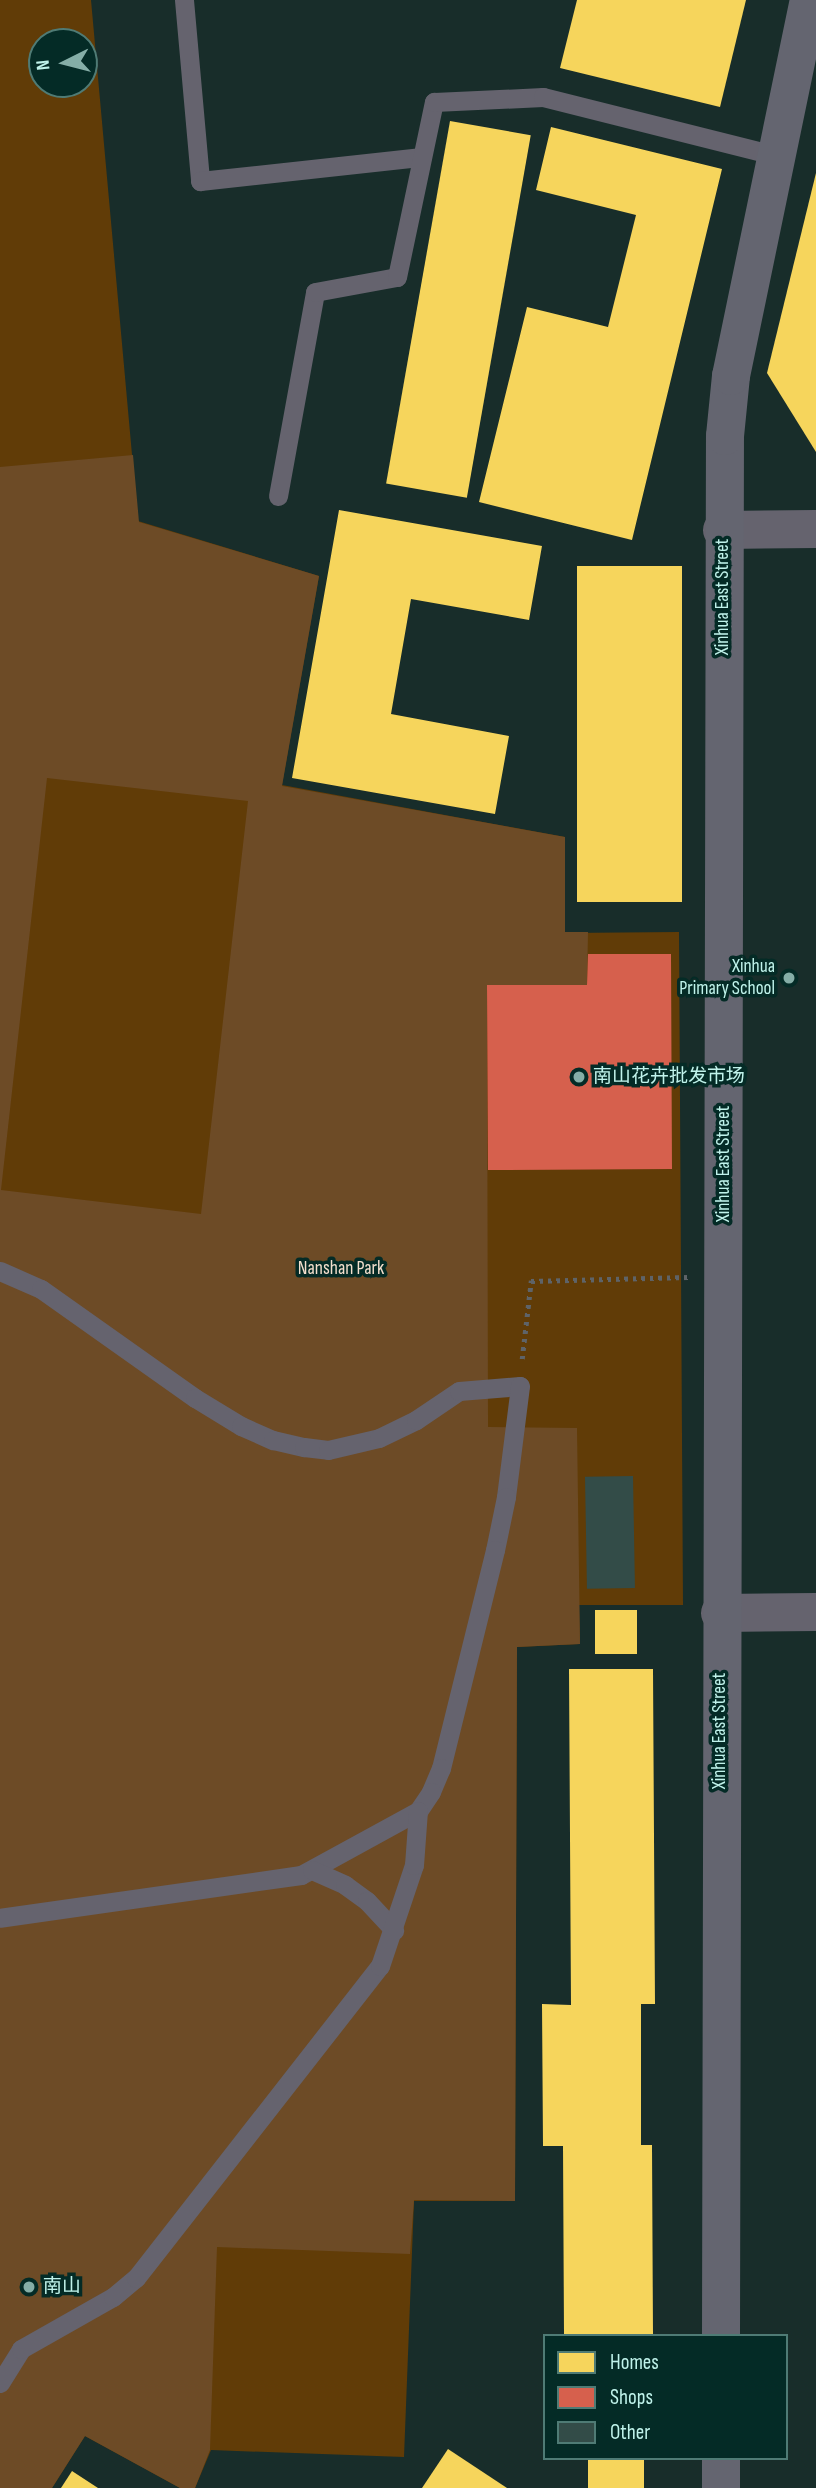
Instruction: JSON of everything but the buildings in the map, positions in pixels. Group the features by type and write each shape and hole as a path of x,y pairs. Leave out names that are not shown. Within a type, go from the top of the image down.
{"street":[{"name":"Xinhua East Street","path":"721,2334 720,1613 724,1276 724,436 731,376 774,155 811,4"},
{"path":"723,530 816,529"},
{"path":"720,1613 816,1612"},
{"path":"721,2460 721,2488"}],"lane":[{"path":"184,0 200,181 422,157"},
{"path":"278,496 315,292 397,278 434,102 543,97 774,155"},
{"path":"0,1270 41,1289 241,1426 273,1440 294,1445 328,1450 344,1448 379,1438 416,1420 459,1391 520,1386 506,1497 485,1591 441,1768 431,1792 418,1811 301,1875 0,1918"},
{"path":"0,2383 22,2349 113,2297 136,2278 380,1966 414,1866 418,1811"},
{"path":"312,1870 345,1885 367,1901 394,1930"}],"path":[{"path":"520,1386 531,1281 724,1276"}],"green space":[{"name":"Nanshan Park","path":"0,0 91,0 94,28 28,28 28,98 98,98 98,78 138,521 319,576 282,785 565,837 565,933 679,932 683,1605 579,1605 580,1644 517,1647 515,2201 414,2201 404,2457 211,2450 195,2488 180,2488 85,2436 52,2488 0,2488"},
{"name":"Nanshan Park","path":"133,455 139,522 319,576 282,786 565,837 565,932 588,932 587,985 487,986 488,1427 577,1428 580,1644 517,1647 515,2201 414,2200 410,2254 217,2247 210,2450 195,2488 180,2488 85,2436 52,2488 0,2488 0,467","holes":["47,778 248,801 201,1214 1,1190"]}],"place":[{"name":"Xinhua Primary School","path":"789,978"},
{"name":"南山花卉批发市场","path":"579,1077"},
{"name":"南山","path":"29,2287"}]}
